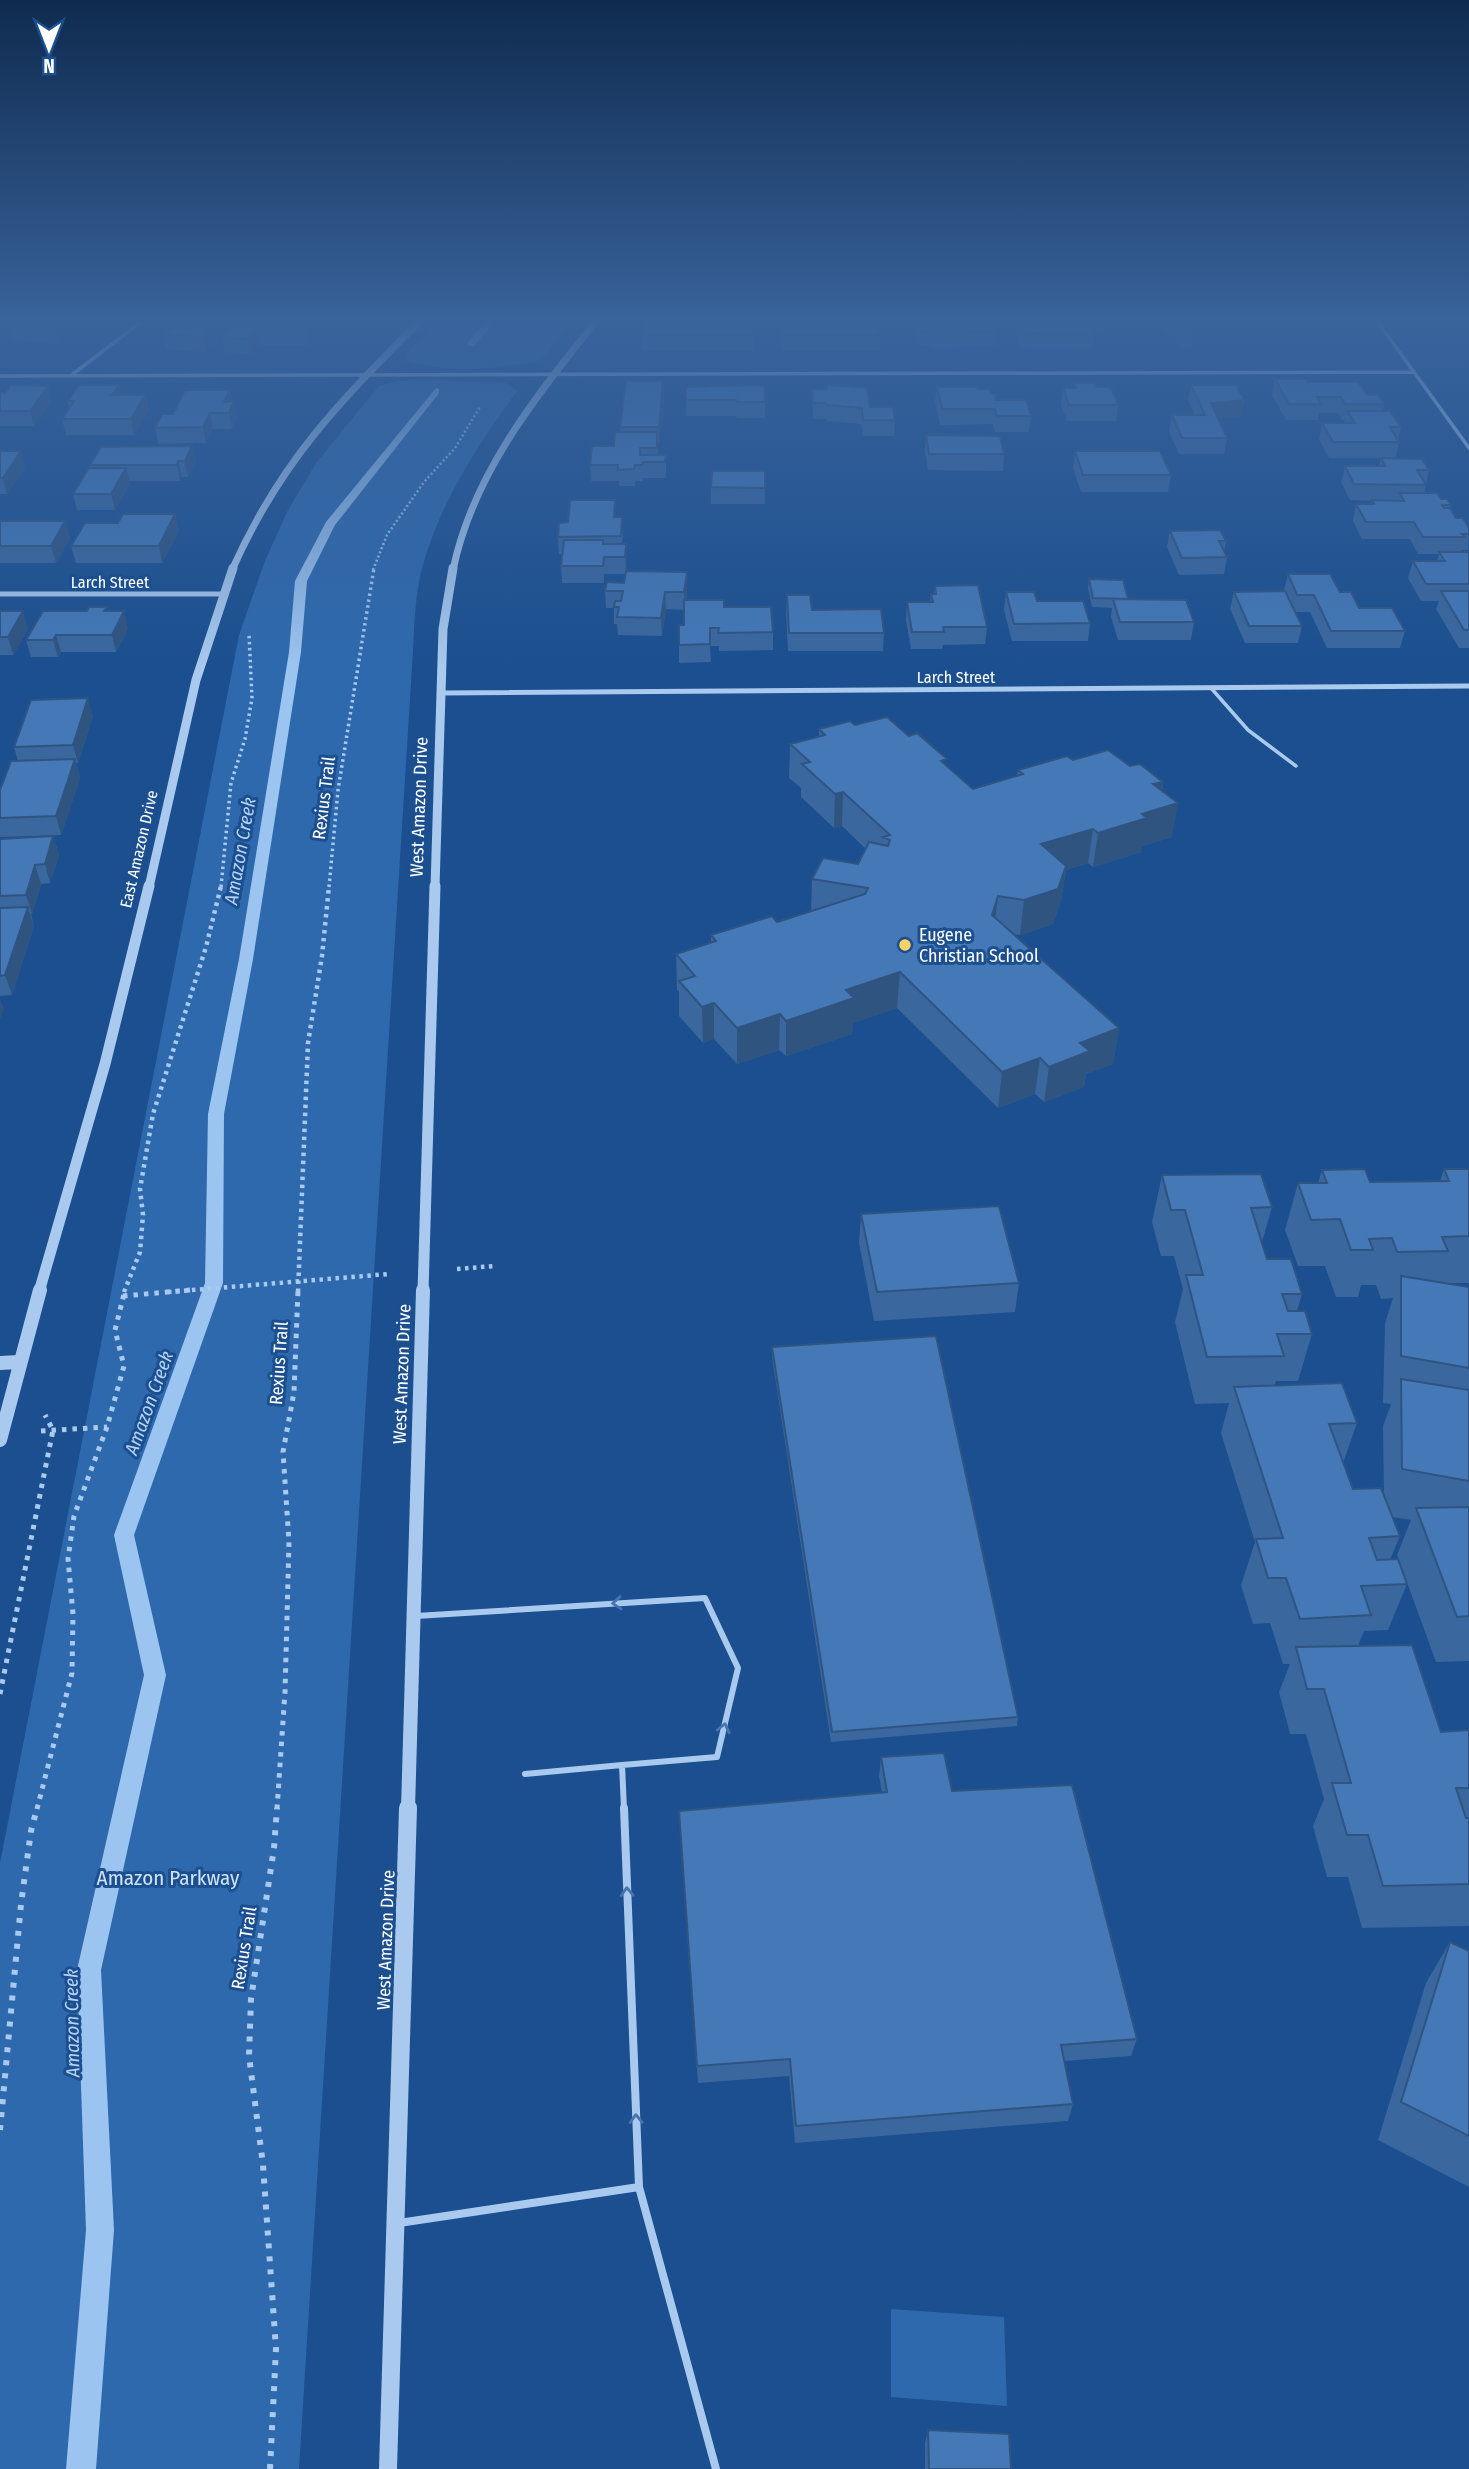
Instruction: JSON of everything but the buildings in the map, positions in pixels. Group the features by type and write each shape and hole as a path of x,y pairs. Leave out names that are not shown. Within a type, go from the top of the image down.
{"street":[{"name":"East Amazon Drive","path":"1,1437 19,1362 120,1010 196,676 221,594 248,535 284,471 311,436"},
{"name":"West Amazon Drive","path":"388,2469 443,629 463,530 483,483 509,436"},
{"name":"Larch Street","path":"0,594 221,594"},
{"name":"Larch Street","path":"442,693 1469,686"},
{"path":"0,1363 19,1362"}],"lane":[{"path":"1211,688 1248,730 1296,766"},
{"path":"415,1616 705,1598 738,1668 717,1757 525,1773"},
{"path":"622,1765 639,2187 716,2469"},
{"path":"396,2224 639,2187"}],"path":[{"name":"Rexius Trail","path":"270,2469 276,2349 263,2165 249,2056 251,1998 274,1848 285,1692 289,1542 283,1452 294,1392 308,1043 322,956 338,790 372,574 387,535 424,482 463,436"},
{"path":"0,2130 21,1904 31,1831 72,1673 73,1614 68,1559 74,1516 107,1427 124,1366 115,1330 123,1296 140,1252 143,1215 139,1189 153,1114 206,947 221,886 231,783 245,739 252,698 249,633"},
{"path":"123,1296 495,1266"},
{"path":"0,1694 53,1430 19,1362"},
{"path":"1,1437 107,1427"}],"green space":[{"name":"Amazon Parkway","path":"338,436 486,436 447,502 427,551 416,598 299,2469 0,2469 0,1863 239,635 265,561 287,512 316,463"},
{"path":"891,2309 1004,2317 1007,2406 891,2397"}],"waterway":[{"name":"Amazon Creek","path":"81,2469 100,2230 89,1970 155,1675 124,1535 214,1283 216,1114 246,959 295,652 301,581 330,524 400,436"}],"place":[{"name":"Eugene Christian School","path":"905,945"}]}
